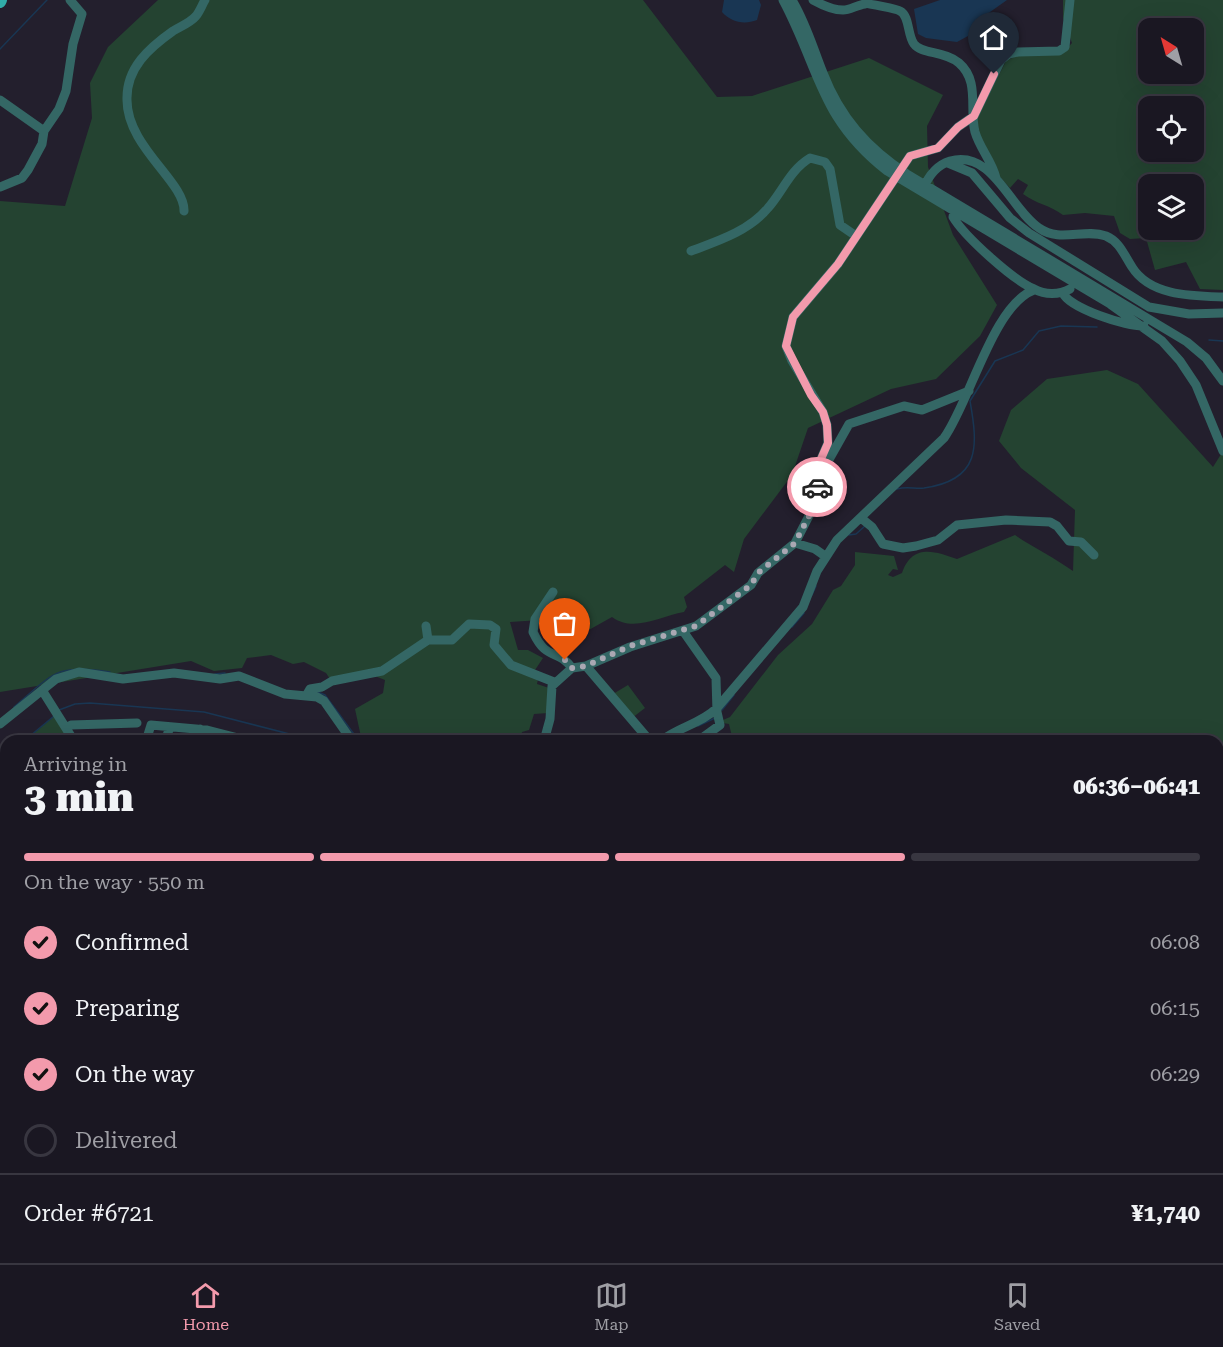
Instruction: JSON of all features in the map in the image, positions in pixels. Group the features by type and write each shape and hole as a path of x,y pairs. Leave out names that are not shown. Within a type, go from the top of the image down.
{"street":[{"path":"0,187 22,178 28,170 42,144 44,131 66,91 73,44 82,14 70,0"},
{"path":"184,211 182,197 159,169 135,133 129,119 126,100 130,74 138,62 196,16 205,0"},
{"path":"783,0 836,118 849,136 873,160 1187,342 1206,358 1223,381"},
{"path":"792,0 806,27 833,98 849,123 879,155 954,212 1144,326 1162,340 1188,371 1201,394 1223,451"},
{"path":"813,0 832,9 845,10 867,3 900,10 905,16 914,45 922,50 940,52 953,57 963,66 971,82 976,135 993,166 996,180"},
{"path":"822,472 821,459 828,443 827,425 823,412 786,346 793,317 838,264 910,156 938,148 958,127 974,116 1001,60 1009,54 1059,51 1065,47 1070,0"},
{"path":"0,100 44,131"},
{"path":"691,251 742,229 759,217 769,208 787,179 810,158 825,162 830,169 840,225 856,236"},
{"path":"923,188 936,168 945,163 961,159 976,162 996,180 1032,223 1046,232 1062,236 1105,236 1118,244 1137,274 1149,284 1184,294 1223,297"},
{"path":"945,163 972,173 1014,221 1083,270 1149,307 1189,314 1223,313"},
{"path":"954,212 953,217 964,233 1034,290"},
{"path":"1015,276 1018,300"},
{"path":"669,735 679,728 718,712 803,607 825,556 837,540 865,521 945,438 957,420 989,345 1018,300 1034,290 1066,291 1071,303 1118,322 1144,326"},
{"path":"546,735 550,696 554,682 572,668 586,666 630,646 696,626 751,585 758,573 795,543 811,512 822,472 846,427 857,419 904,406 922,410 969,391"},
{"path":"865,521 883,544 903,548 939,540 957,525 1006,520 1050,522 1058,526 1069,541 1081,542 1094,555"},
{"path":"795,543 815,549 825,556"},
{"path":"553,592 536,619 533,632 546,653 565,660 572,668"},
{"path":"306,696 310,689 322,687 332,681 389,667 428,640 452,640 469,624 490,625 496,632 494,645 511,665 554,682"},
{"path":"426,626 428,640"},
{"path":"683,631 716,678 718,728 707,735"},
{"path":"586,666 645,735"},
{"path":"0,724 56,679 79,672 123,679 174,673 192,677 239,676 285,694 317,697 324,701 348,735"},
{"path":"42,690 71,735"},
{"path":"68,727 137,723"},
{"path":"148,735 151,725 200,729 219,735"},
{"path":"167,735 170,726"},
{"path":"198,735 200,729"}],"green space":[{"path":"158,0 643,0 717,97 752,96 869,58 943,95 927,126 928,167 953,235 997,305 980,336 936,379 891,389 808,428 792,475 744,539 734,572 725,565 684,597 687,607 684,612 638,624 620,622 612,617 587,631 571,605 566,603 540,620 510,622 518,650 528,650 543,658 531,676 538,679 537,684 549,688 548,713 534,714 529,730 522,732 521,735 361,735 355,709 383,693 385,680 362,671 330,679 326,673 304,662 293,664 271,655 247,658 242,668 214,671 191,661 0,692 0,201 65,206 92,118 90,83 108,47"},
{"path":"1063,0 1223,0 1223,290 1200,289 1186,262 1155,270 1147,240 1204,240 1204,174 1138,174 1138,238 1130,239 1120,233 1114,216 1085,213 1063,215 1023,194 1028,185 1018,179 1010,188 998,175 979,134 977,118 1006,61 1016,56 1062,54 1072,43 1063,18"},
{"path":"1107,370 1138,384 1213,467 1223,451 1223,735 732,735 729,724 723,723 723,720 730,717 778,655 812,624 833,590 841,586 855,565 855,552 894,556 898,570 893,569 888,575 893,577 902,573 906,563 918,553 933,552 957,559 1015,535 1073,571 1075,510 1021,468 999,441 1011,410 1047,379"},
{"path":"628,685 645,708 632,718 613,694"},
{"path":"55,715 68,735 32,735"}],"water":[{"path":"724,0 759,0 761,5 757,20 743,22 729,18 722,12"},
{"path":"940,0 1007,0 976,22 968,36 957,42 926,38 918,34 914,9"}],"waterway":[{"path":"0,49 47,0"},
{"path":"897,489 924,488 943,484 966,469 974,446 970,401 995,361 1023,350 1039,331 1061,326 1097,327"},
{"path":"1209,340 1223,341"},
{"path":"849,535 856,534 865,526"},
{"path":"812,595 816,586"},
{"path":"792,627 804,613"},
{"path":"14,707 47,679 66,670 110,672"},
{"path":"215,674 225,673"},
{"path":"318,692 325,695 355,735"},
{"path":"722,710 734,695"},
{"path":"59,710 75,704 90,703 204,712 293,735"},
{"path":"31,735 54,716"},
{"path":"698,726 715,718"}],"way so far":[{"path":"565,660 572,668 586,666 630,646 696,626 751,585 758,573 795,543 811,512 817,487"}],"route":[{"path":"817,487 822,472 821,459 828,443 827,425 823,412 811,395 786,346 793,317 838,264 910,156 938,148 958,127 974,116 984,100 994,74"}]}
